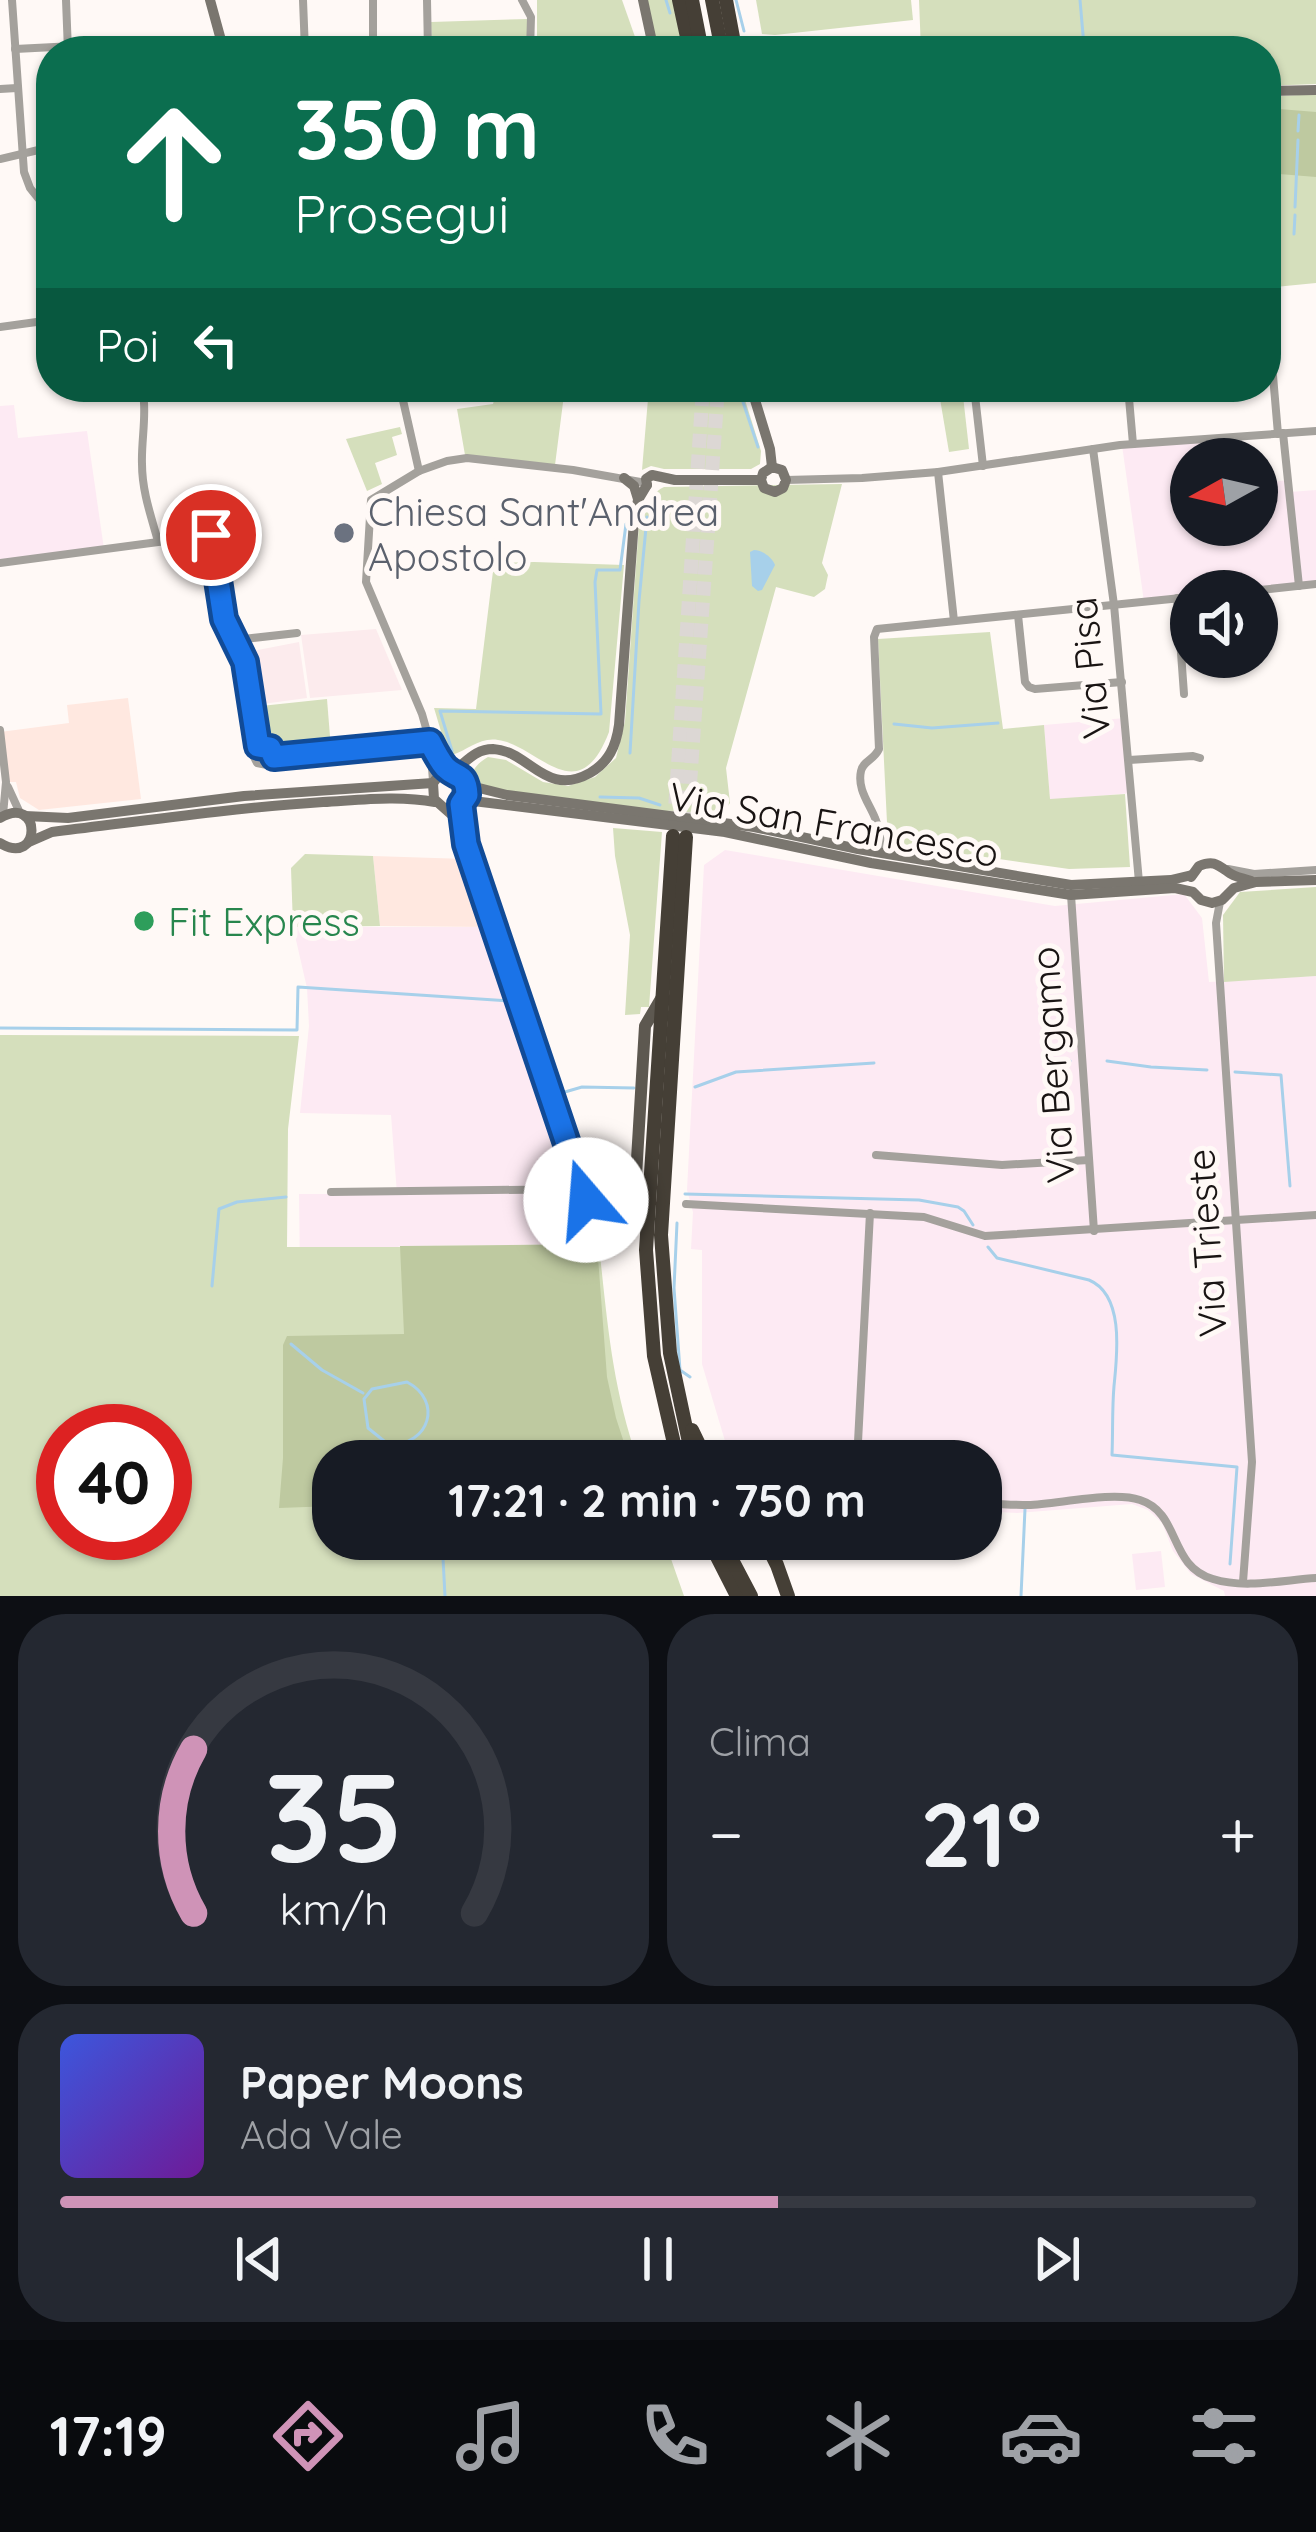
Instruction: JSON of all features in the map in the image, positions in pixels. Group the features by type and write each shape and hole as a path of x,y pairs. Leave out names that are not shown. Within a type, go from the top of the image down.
{"highway":[{"path":"679,0 687,36"},
{"path":"692,0 699,36"},
{"path":"712,0 724,36"},
{"path":"726,0 728,36"},
{"path":"673,1440 656,1369 646,1276 662,997 680,837 661,1222 672,1366 688,1440"},
{"path":"672,1037 667,1244 673,1337 687,1413 698,1440"},
{"path":"719,1560 737,1596"},
{"path":"733,1560 751,1596"},
{"path":"774,1560 788,1596"}],"main road":[{"path":"636,1176 645,1026 662,997"}],"street":[{"path":"11,0 22,154 27,182 36,194"},
{"path":"66,0 68,36"},
{"path":"210,0 220,36"},
{"path":"303,0 304,36"},
{"path":"373,0 374,36"},
{"path":"427,0 428,36"},
{"path":"522,0 531,17 530,36"},
{"path":"644,0 651,36"},
{"path":"15,49 36,49"},
{"path":"0,89 17,88"},
{"path":"1281,91 1316,90"},
{"path":"0,159 36,151"},
{"path":"0,327 36,322"},
{"path":"146,402 142,473 158,542"},
{"path":"403,402 419,470"},
{"path":"756,402 772,467"},
{"path":"976,402 982,466"},
{"path":"1129,402 1133,444"},
{"path":"1278,402 1299,586"},
{"path":"786,480 938,472 1093,448 1316,431"},
{"name":"Via Pisa","path":"1093,448 1114,605 1139,882"},
{"path":"466,782 451,772 430,742 366,586 371,500 419,470 467,458 652,482 761,480"},
{"path":"772,467 782,470 786,480 783,488 771,492 761,480 772,467"},
{"path":"938,472 954,621"},
{"path":"433,783 483,750 504,752 557,780 585,776 608,758 619,725 637,505 634,486 623,478"},
{"path":"637,505 652,482"},
{"path":"0,563 211,535 224,619 245,662 258,746 253,755 256,764 266,765 274,757 430,742"},
{"path":"1278,588 1316,584"},
{"path":"892,855 882,848 876,818 865,802 861,772 879,749 877,629 1170,599"},
{"path":"1018,615 1030,688 1122,682"},
{"path":"234,640 297,633"},
{"path":"1183,678 1184,694"},
{"path":"0,730 6,782 1,817 68,818 244,796 433,783"},
{"path":"430,742 431,793 463,836 584,1194 595,1207 602,1207 614,1202 636,1176"},
{"path":"258,746 270,748 274,757"},
{"path":"463,836 469,763 483,750"},
{"path":"1129,760 1200,758"},
{"path":"6,782 32,826 28,842"},
{"name":"Via San Francesco","path":"466,782 507,795 754,827 1071,885 1192,875"},
{"path":"0,843 14,849 58,831 248,808 419,800 453,808 463,802"},
{"name":"Via San Francesco","path":"463,802 725,832 871,863 1071,895 1163,888 1192,892"},
{"path":"858,849 869,847 878,829"},
{"path":"1256,882 1218,863 1206,863 1192,875 1192,892 1205,902 1256,882 1316,880"},
{"path":"1227,871 1316,870"},
{"path":"1225,896 1227,871"},
{"name":"Via Bergamo","path":"1071,895 1094,1231"},
{"name":"Via Trieste","path":"1225,896 1216,922 1252,1462 1243,1582"},
{"path":"876,1155 1002,1165 1089,1160"},
{"path":"331,1192 584,1194"},
{"path":"686,1204 924,1217 985,1236 1316,1216"},
{"path":"858,1440 870,1213"},
{"path":"1002,1504 1138,1499 1163,1516 1194,1570 1214,1580 1316,1578"}],"shaded area":[{"path":"14,405 18,438 87,431 104,549 0,563 0,406"},
{"path":"1170,441 1170,546 1278,546 1278,481 1288,480 1290,492 1316,490 1316,584 1278,588 1278,570 1170,570 1170,599 1144,602 1122,445"},
{"path":"376,629 402,690 310,698 301,635"},
{"path":"299,642 307,698 255,705 247,652"},
{"path":"128,698 141,799 39,810 20,798 16,782 6,782 0,732 69,723 67,705"},
{"path":"1125,718 1132,793 1050,800 1044,725"},
{"path":"725,850 1055,906 1184,894 1202,918 1209,982 1316,976 1316,1596 1225,1596 1224,1591 1191,1574 1173,1551 1162,1523 1132,1504 1002,1512 1002,1440 725,1440 702,1364 702,1250 691,1249 693,1212 687,1190 704,865"},
{"path":"373,856 466,859 489,927 380,926"},
{"path":"293,927 489,927 597,1244 401,1246 300,1273 299,1194 397,1194 391,1115 300,1113 309,1026 307,988"},
{"path":"1161,1551 1165,1587 1136,1590 1132,1554"}],"green space":[{"path":"537,0 622,0 635,36 537,36"},
{"path":"645,0 673,0 680,36 653,36"},
{"path":"756,0 911,0 913,20 762,34"},
{"path":"919,0 1316,0 1316,84 1281,85 1281,36 920,36"},
{"path":"528,19 527,36 431,36 431,22"},
{"path":"1316,94 1316,283 1281,286 1281,96"},
{"path":"1281,109 1316,112 1316,177 1281,174"},
{"path":"563,402 555,465 465,455 457,409"},
{"path":"648,402 746,402 761,451 760,464 751,469 651,466 642,470"},
{"path":"941,402 964,402 969,449 949,452"},
{"path":"400,427 402,434 392,437 397,455 375,463 382,484 367,491 346,439"},
{"path":"842,484 822,563 828,575 825,589 814,597 776,587 726,768 730,803 718,820 504,792 473,782 478,764 488,757 506,760 543,782 568,786 595,777 616,758 625,721 640,517 660,489"},
{"path":"494,563 624,565 609,732 597,756 584,768 571,771 498,740 480,742 452,755 434,708 476,709"},
{"path":"990,632 1003,729 1044,725 1050,799 1125,794 1130,867 1069,869 888,843 878,639"},
{"path":"327,699 331,749 280,751 263,734 261,706"},
{"path":"613,828 662,832 649,1007 641,1007 640,1014 625,1015 630,935"},
{"path":"305,854 373,856 380,926 293,927 291,868"},
{"path":"1316,887 1316,976 1224,982 1223,915 1240,892"},
{"path":"0,1035 299,1036 288,1129 287,1247 594,1247 600,1255 617,1384 632,1440 312,1440 312,1560 671,1560 684,1596 0,1596"},
{"path":"597,1244 607,1377 623,1440 312,1440 312,1507 279,1508 287,1336 404,1334 400,1246"}],"water":[{"path":"750,552 766,554 775,565 758,591 752,586"}],"waterway":[{"path":"666,0 670,13"},
{"path":"736,0 744,31"},
{"path":"1080,0 1083,36"},
{"path":"1298,131 1299,115"},
{"path":"1295,207 1298,140"},
{"path":"1294,234 1295,215"},
{"path":"743,402 758,447"},
{"path":"630,753 647,517"},
{"path":"452,751 440,711 601,714 595,582 597,570 620,570 626,524"},
{"path":"894,724 932,728 998,723"},
{"path":"600,797 639,798 660,805"},
{"path":"0,1028 297,1030 298,987 510,1001 544,1096 548,1096"},
{"path":"1055,1061 1070,1061"},
{"path":"1107,1061 1207,1070"},
{"path":"695,1087 736,1072 874,1063"},
{"path":"1235,1072 1281,1075 1290,1186"},
{"path":"558,1094 582,1087 634,1088"},
{"path":"569,1129 591,1188 599,1193"},
{"path":"685,1194 919,1200 958,1207 973,1225"},
{"path":"212,1286 219,1209 237,1202 286,1197"},
{"path":"677,1223 674,1288 680,1370 690,1377"},
{"path":"988,1247 997,1258 1089,1280 1101,1288 1116,1327 1112,1455 1237,1467 1230,1564"},
{"path":"291,1344 322,1370 363,1393"},
{"path":"407,1382 425,1400 427,1421 414,1438 389,1445 368,1428 364,1399 372,1389 407,1382"},
{"path":"1021,1596 1025,1509"},
{"path":"443,1560 445,1596"}],"tunnel":[{"path":"674,825 702,402"},
{"path":"687,826 717,402"}],"place":[{"name":"Chiesa Sant'Andrea Apostolo","path":"344,533"},
{"name":"Fit Express","path":"144,921"}],"route":[{"path":"211,535 224,619 245,662 258,746 270,748 274,757 430,742 446,768 466,782 467,795 461,804 463,836 586,1200"}]}
